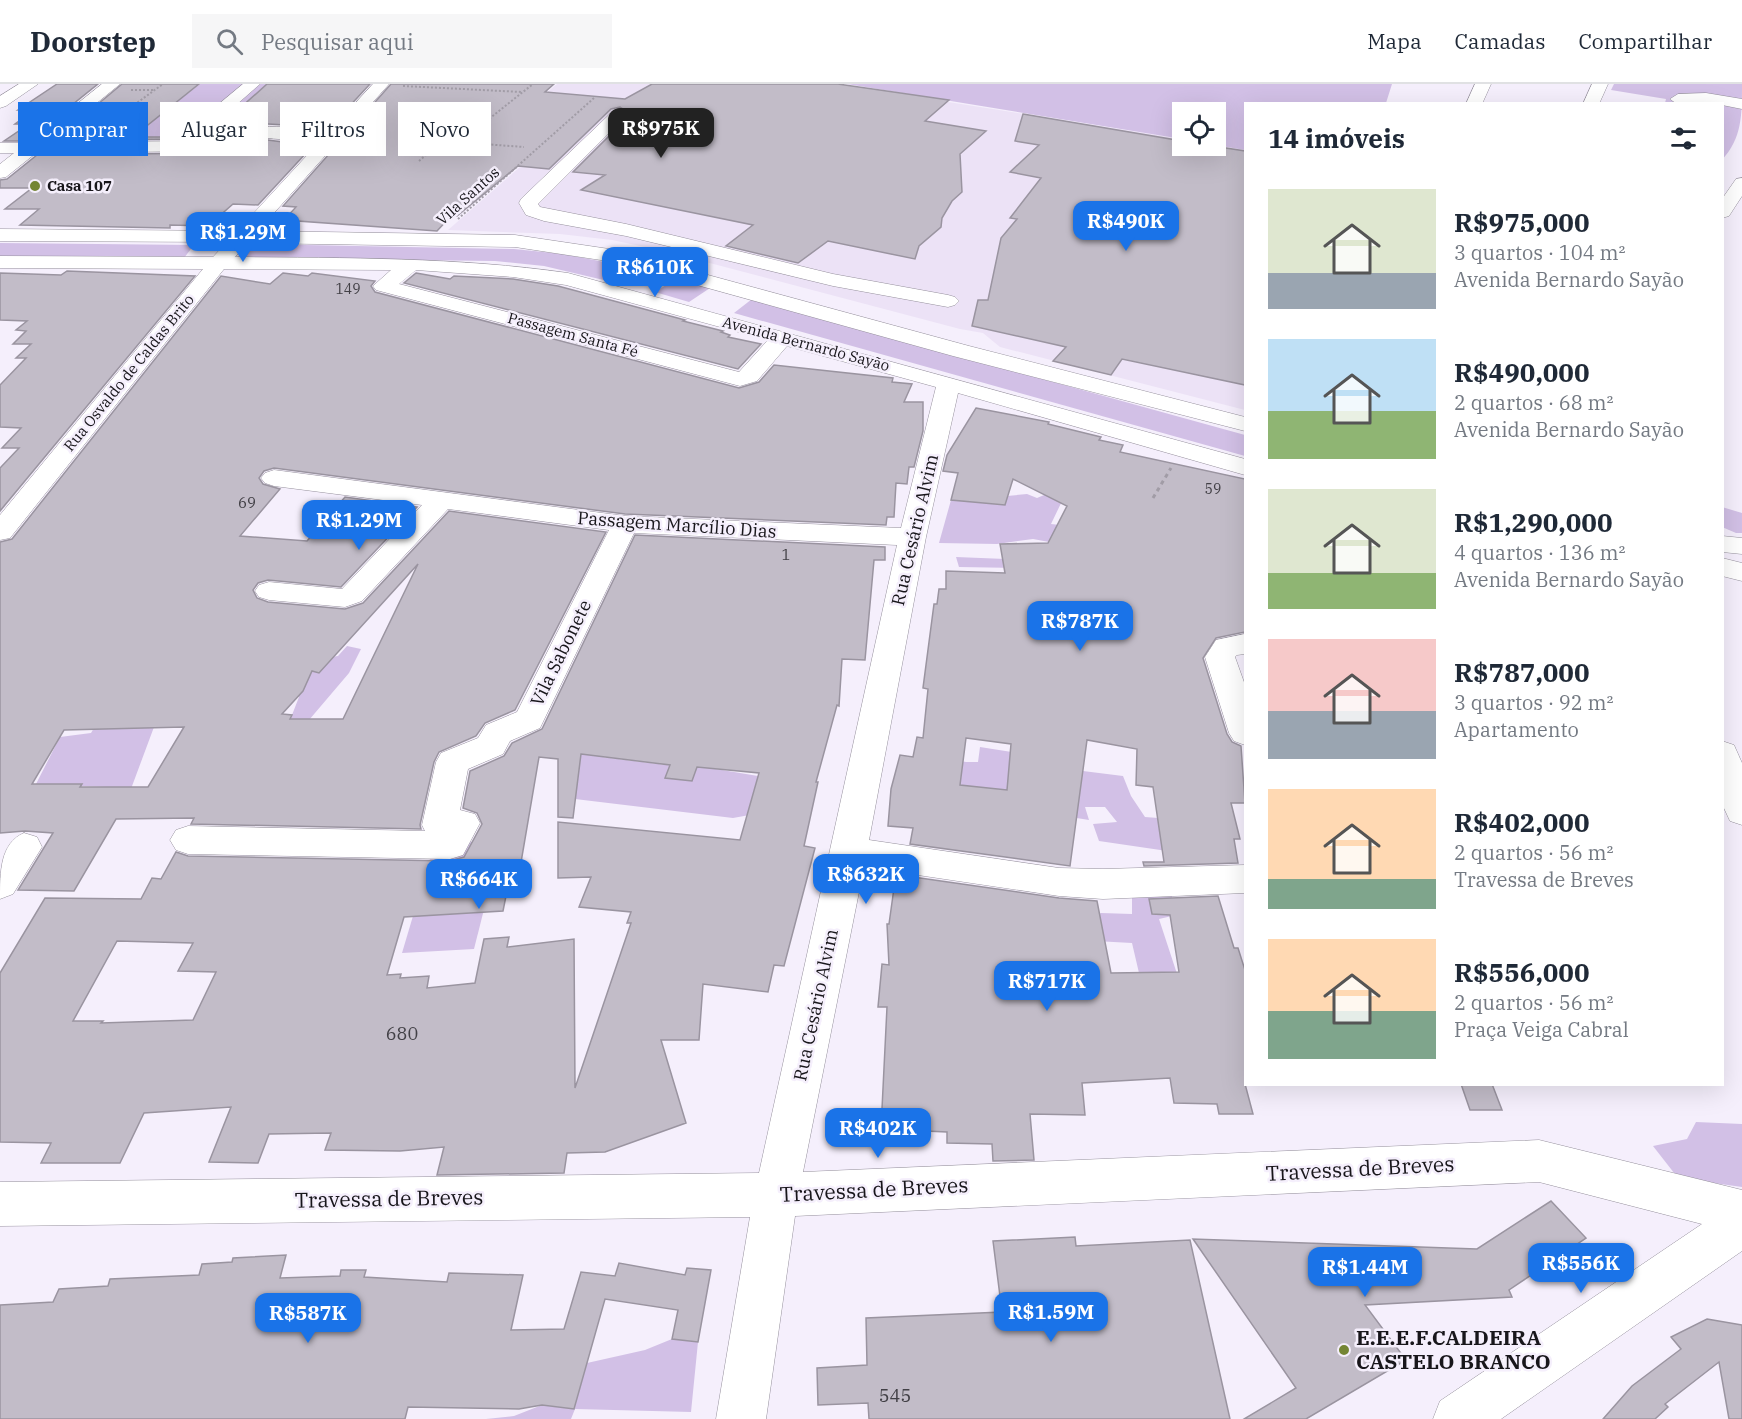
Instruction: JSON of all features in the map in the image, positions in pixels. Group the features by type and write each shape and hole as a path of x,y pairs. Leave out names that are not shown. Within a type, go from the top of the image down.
{"street":[{"path":"0,103 30,84"},
{"path":"90,102 112,84"},
{"path":"252,84 220,111 216,120 223,127 242,131 280,130"},
{"path":"1475,102 1483,84"},
{"path":"1593,102 1600,84"},
{"name":"Rua Osvaldo de Caldas Brito","path":"365,102 381,85"},
{"path":"1678,99 1706,98 1742,104"},
{"path":"619,114 528,203 533,211 626,230 833,280 948,300"},
{"path":"0,148 18,148"},
{"path":"0,173 22,156"},
{"name":"Rua Osvaldo de Caldas Brito","path":"0,531 207,264 237,229 313,156"},
{"path":"1724,209 1742,183"},
{"name":"Avenida Bernardo Sayão","path":"0,235 219,238 237,229 515,241 564,247 616,256 961,351 1244,424"},
{"name":"Rua Osvaldo de Caldas Brito","path":"207,264 219,238"},
{"name":"Avenida Bernardo Sayão","path":"0,262 412,264 513,271 568,279 699,314 721,345 783,337 1244,467"},
{"name":"Passagem Santa Fé","path":"412,264 383,286 740,379 748,376 783,337"},
{"path":"626,294 663,269"},
{"path":"804,308 833,280"},
{"path":"699,314 736,290"},
{"name":"Rua Cesário Alvim","path":"741,1419 776,1195 849,851 912,537 949,383"},
{"name":"Passagem Marcílio Dias","path":"274,478 625,524 912,537"},
{"path":"269,591 345,598 352,595 442,500"},
{"name":"Vila Sabonete","path":"188,840 450,845 463,823 439,825 453,762 491,746 497,733 529,720 625,524"},
{"path":"1724,544 1742,546"},
{"path":"1724,568 1742,572"},
{"path":"1244,644 1227,646 1221,651 1220,657 1244,730"},
{"path":"1724,759 1742,812"},
{"path":"0,884 24,847"},
{"path":"849,851 1059,882 1103,884 1244,879"},
{"name":"Travessa de Breves","path":"0,1204 776,1195 1539,1161 1742,1212"},
{"path":"1458,1419 1742,1224"}],"path":[{"path":"138,102 163,84"},
{"path":"491,117 533,84"},
{"path":"381,85 522,92"},
{"name":"Vila Santos","path":"437,238 594,98"},
{"path":"491,144 524,147"},
{"path":"419,161 425,156"},
{"path":"1153,498 1182,450"}],"shaded area":[{"path":"200,84 268,84 248,102 177,102"},
{"path":"557,84 834,84 1172,137 1172,156 1226,156 1226,147 1244,150 1244,410 1000,347 983,333 960,329 664,251 612,240 560,234 448,230 544,146 546,93"},
{"path":"847,84 1392,84 1386,102 1244,102 1244,150 1226,147 1226,102 1172,102 1172,137"},
{"path":"1614,84 1742,84 1741,116 1734,143 1724,158 1724,102 1665,102 1666,99 1611,90"},
{"path":"160,115 160,140 148,139 148,125"},
{"path":"0,243 194,245 184,258 0,256"},
{"path":"250,244 514,249 563,254 646,270 625,285 544,266 495,261 237,258"},
{"path":"674,280 710,288 689,302 655,292"},
{"path":"752,299 1244,435 1244,456 734,313"},
{"path":"1049,493 1064,497 1051,524 1060,525 1130,557 1033,539 997,544 939,543 951,500 1005,505 1007,496 1027,494 1037,498"},
{"path":"1724,508 1742,513 1742,533 1724,528"},
{"path":"956,557 1033,560 1018,568 959,567"},
{"path":"347,646 361,649 349,673 292,740 273,716 292,715 299,697 258,696 314,660 338,656"},
{"path":"109,703 154,727 125,805 107,787 36,784 60,737 91,733"},
{"path":"583,740 602,757 683,767 688,754 710,768 758,776 755,814 733,818 575,799"},
{"path":"980,747 1057,759 1059,768 1123,776 1131,796 1145,817 1158,818 1174,852 1099,841 1093,824 1117,822 1105,807 1085,807 1089,820 1058,815 976,787 928,781 930,755 978,762"},
{"path":"503,834 474,949 402,953 432,852"},
{"path":"1132,889 1172,893 1172,916 1159,919 1180,983 1139,973 1132,943 1095,941 1091,918 1101,913 1132,914"},
{"path":"1696,1122 1742,1124 1742,1187 1678,1178 1653,1146 1687,1139"},
{"path":"672,1339 698,1342 691,1412 575,1409 571,1419 486,1419 514,1416 542,1405 574,1409 587,1363 645,1350"}],"building":[{"path":"57,84 98,84 76,102 30,102"},
{"path":"122,84 199,84 177,102 160,102 160,115 148,125 148,102 100,102"},
{"path":"267,84 370,84 353,102 280,102 280,125 268,124 268,102 247,102"},
{"path":"391,84 554,84 545,92 625,99 652,84 838,84 949,100 925,121 986,131 960,154 962,192 952,201 942,218 941,227 919,246 915,259 828,241 798,263 726,246 753,225 581,190 605,175 573,172 627,118 629,113 620,107 611,109 549,169 518,166 457,216 451,216 437,231 284,220 296,207 283,206 327,156 386,156 386,102 375,102"},
{"path":"1023,114 1172,139 1172,156 1226,156 1226,148 1244,151 1244,385 1122,359 1111,375 1053,361 1066,347 972,326 978,300 988,300 1001,238 1017,219 1010,218 1041,178 1010,172 1039,145 1015,141"},
{"path":"18,131 18,141 4,141"},
{"path":"148,137 160,137 160,139 148,139"},
{"path":"268,140 280,142 280,156 303,156 258,205 233,204 208,226 170,225 170,228 20,225 39,209 5,209 32,188 0,188 0,180 7,179 36,156 148,156 148,154 160,154 160,156 268,156"},
{"path":"67,271 195,276 0,511 0,468 19,448 2,448 21,428 0,427 0,385 26,358 16,358 31,344 13,344 26,331 16,330 27,321 0,320 0,273 61,275"},
{"path":"283,273 308,276 312,273 375,281 371,286 375,292 739,388 759,382 774,365 893,378 892,382 912,384 904,402 923,402 923,431 914,467 909,467 907,484 896,483 894,517 887,517 886,525 625,514 274,468 264,471 259,478 263,484 280,489 240,536 307,541 345,497 417,507 341,587 268,580 258,583 253,590 257,598 268,602 345,609 363,603 449,511 606,532 515,710 485,723 476,736 439,752 434,762 421,829 191,824 194,818 116,819 74,891 18,890 53,833 25,831 0,833 0,542 12,539 221,276 270,284","holes":["418,564 343,719 290,719 292,715 282,714 303,691 312,671 319,673","184,727 148,787 32,784 64,730"]},
{"path":"416,273 450,279 454,276 513,279 558,286 723,331 721,332 730,335 728,337 761,344 738,369 404,283"},
{"path":"976,408 1049,422 1048,424 1101,437 1099,440 1123,445 1120,452 1244,479 1244,632 1216,638 1203,658 1227,734 1232,742 1241,746 1244,803 1231,803 1240,839 1234,839 1238,863 1144,866 1143,862 1164,862 1153,787 1136,785 1137,749 1087,740 1070,866 910,844 913,828 888,826 891,789 900,755 913,757 917,737 923,738 928,689 923,688 934,604 937,604 939,589 946,589 946,571 1005,573 1000,544 1048,543 1067,506 1013,479 1005,505 951,500 958,473 943,471 947,455","holes":["966,738 1011,744 1007,790 960,785"]},
{"path":"635,535 885,547 885,560 874,560 865,660 842,659 839,706 837,705 816,782 818,782 804,846 815,848 784,966 774,965 768,992 703,984 699,1040 661,1040 686,1123 605,1152 567,1153 564,1173 437,1175 444,1147 400,1151 325,1150 331,1133 269,1134 258,1163 209,1162 231,1107 144,1113 120,1163 41,1163 51,1143 0,1142 0,973 45,898 141,899 152,878 161,879 176,852 188,856 450,861 464,857 482,824 477,813 463,808 470,771 504,756 512,743 542,729","holes":["581,754 670,765 665,778 692,781 697,767 759,773 740,840 558,822 558,878 591,877 579,907 631,912 627,923 631,923 575,1088 574,939 507,947 509,937 484,939 475,983 427,988 429,976 400,978 401,974 387,975 404,917 503,911 509,881 518,880 539,757 558,759 558,817 573,818","117,941 193,943 178,971 216,972 193,1020 101,1023 103,1021 73,1021"]},
{"path":"906,876 1059,898 1097,901 1111,973 1179,972 1170,915 1152,914 1149,899 1218,896 1234,948 1238,948 1244,967 1244,1086 1253,1114 1219,1114 1217,1104 1174,1103 1170,1078 1082,1083 1085,1115 1030,1114 1034,1160 993,1161 992,1144 947,1143 947,1132 881,1129 887,1007 878,1007 882,964 889,965 887,924 889,924 894,888 905,889"},
{"path":"1462,1086 1493,1086 1502,1110 1470,1110"},
{"path":"1551,1201 1586,1238 1509,1290 1512,1297 1365,1305 1406,1360 1306,1419 1244,1419 1296,1388 1193,1239 1477,1249"},
{"path":"1075,1237 1076,1246 1190,1240 1230,1419 869,1419 868,1403 818,1405 817,1368 867,1365 866,1318 1002,1312 993,1241"},
{"path":"286,1255 280,1278 340,1276 341,1270 366,1270 364,1277 447,1282 449,1273 523,1275 511,1330 564,1329 581,1272 615,1276 619,1263 685,1275 687,1268 711,1270 698,1342 672,1339 678,1310 605,1299 574,1409 542,1405 519,1409 408,1407 405,1419 0,1419 0,1305 53,1302 59,1289 108,1286 110,1279 199,1275 202,1264 232,1262 233,1258"},
{"path":"1707,1319 1742,1325 1742,1419 1729,1419 1719,1362 1665,1404 1668,1407 1655,1419 1603,1419 1632,1386 1681,1349 1671,1337"}],"place":[{"name":"Casa 107","path":"35,186"},
{"name":"E.E.E.F.CALDEIRA CASTELO BRANCO","path":"1344,1350"}]}
